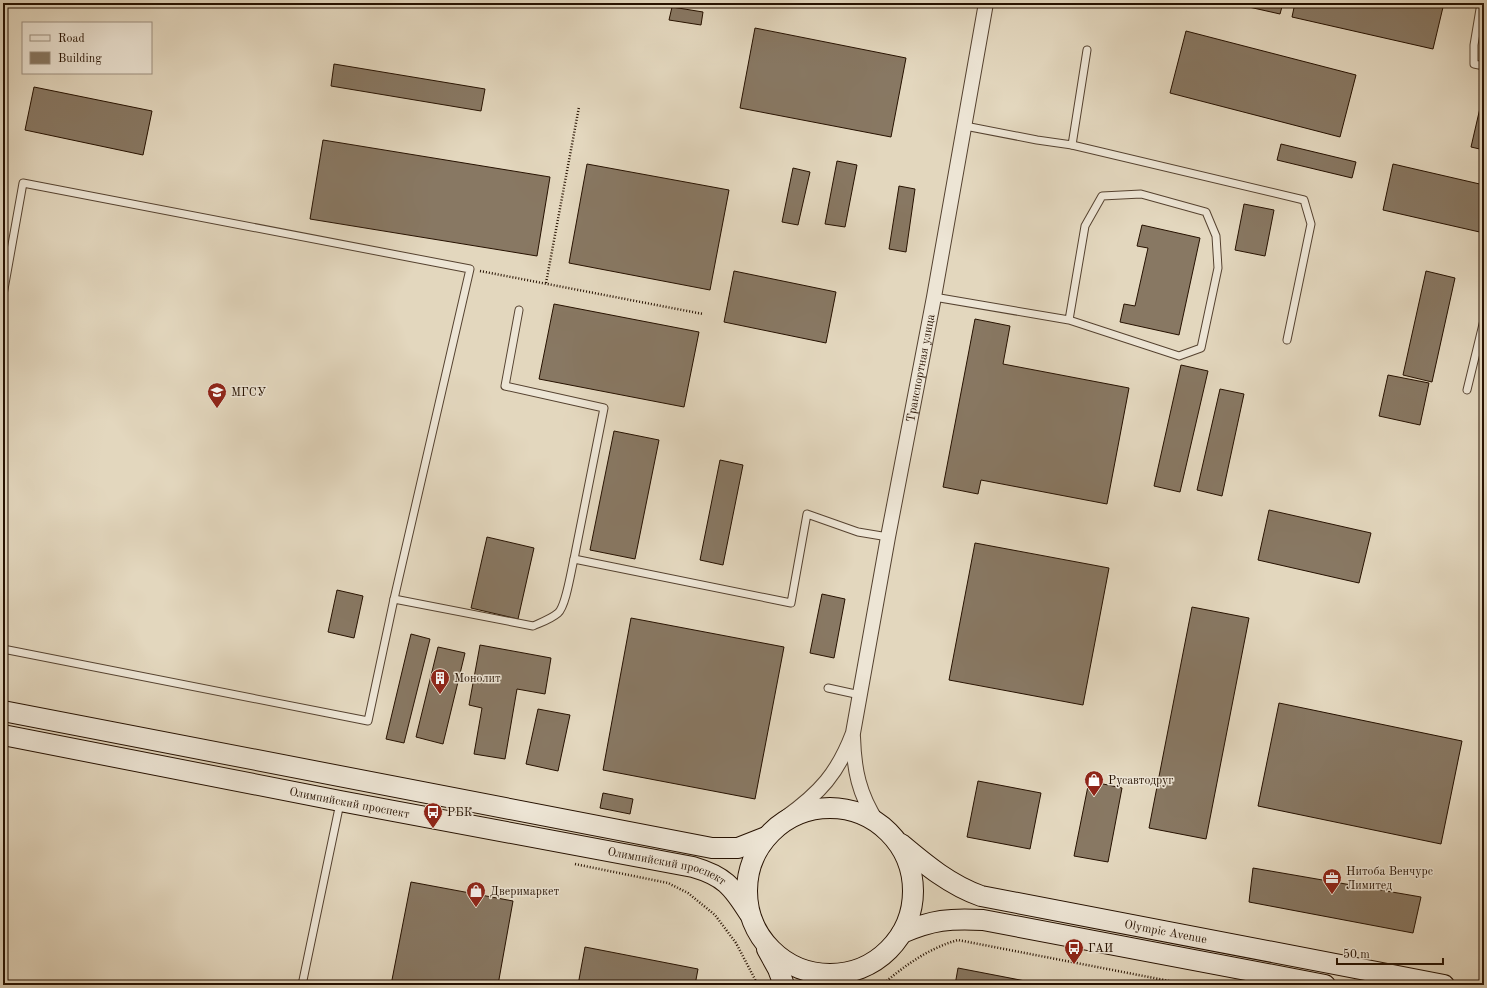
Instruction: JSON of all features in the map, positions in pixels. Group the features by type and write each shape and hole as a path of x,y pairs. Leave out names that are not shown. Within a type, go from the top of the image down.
{"main road":[{"name":"Олимпийский проспект","path":"3,711 712,848 738,848 766,837"},
{"name":"Олимпийский проспект","path":"3,734 340,801 693,867 709,872 728,884 739,896 749,913"},
{"path":"765,945 778,957 789,963 803,969 816,972 842,972 863,967 872,963 883,955 893,946 902,933 911,905 914,889 910,862 901,844 892,834 877,822 861,816 835,810 809,810 797,813 786,818 774,827 766,837 758,852 750,874 747,888 749,913 759,936 778,969 784,985"},
{"name":"Olympic Avenue","path":"901,844 949,881 981,896 1444,985"},
{"name":"Olympic Avenue","path":"902,933 922,924 936,921 953,919 983,920 1325,985"},
{"path":"848,985 863,967"}],"street":[{"name":"Транспортная улица","path":"786,818 809,801 825,784 838,766 847,749 852,733 934,297 986,3"},
{"name":"Транспортная улица","path":"852,733 855,770 859,787 864,801 877,822"}],"lane":[{"path":"1481,3 1474,45 1474,64 1484,66"},
{"path":"1072,145 1087,50"},
{"path":"965,126 1072,145 1304,200 1312,224 1287,340"},
{"path":"3,295 23,183 470,269 394,599 368,721 3,649"},
{"path":"934,297 1069,320 1179,356 1201,348 1218,268 1216,236 1206,212 1141,194 1102,196 1085,226 1069,320"},
{"path":"394,599 533,626 553,617 560,612 565,599 574,559 604,408 505,386 519,310"},
{"path":"1467,390 1484,320"},
{"path":"574,559 791,603 807,514 858,532 888,537"},
{"path":"828,688 860,695"},
{"path":"302,985 340,801"}],"path":[{"path":"546,284 579,107"},
{"path":"470,269 703,314"},
{"path":"570,863 668,883 688,893 715,914 736,943 758,985"},
{"path":"882,985 904,967 944,944 958,940 1190,985"}],"building":[{"path":"1231,3 1283,3 1280,14"},
{"path":"1295,3 1444,3 1433,49 1292,17"},
{"path":"672,7 703,12 701,25 669,20"},
{"path":"1484,17 1484,41 1480,40"},
{"path":"755,28 906,58 891,137 740,108"},
{"path":"1186,31 1356,75 1340,137 1170,93"},
{"path":"334,64 485,89 481,111 331,86"},
{"path":"34,87 152,111 143,155 25,130"},
{"path":"1480,108 1484,109 1484,150 1471,147"},
{"path":"323,140 550,177 537,256 310,219"},
{"path":"1281,144 1356,162 1352,178 1277,160"},
{"path":"837,161 857,165 845,227 825,224"},
{"path":"587,164 729,190 710,290 569,263"},
{"path":"1393,164 1484,185 1484,233 1383,210"},
{"path":"793,168 810,172 798,225 782,222"},
{"path":"899,186 915,189 906,252 889,249"},
{"path":"1244,204 1274,210 1265,256 1235,250"},
{"path":"1142,225 1200,238 1179,335 1120,322 1124,304 1135,306 1148,248 1137,246"},
{"path":"734,271 836,292 826,343 724,322"},
{"path":"1426,271 1455,278 1432,382 1403,375"},
{"path":"554,304 699,332 684,407 539,379"},
{"path":"975,319 1010,326 1003,364 1129,388 1107,504 981,480 978,494 943,487"},
{"path":"1181,365 1208,371 1180,492 1154,486"},
{"path":"1388,375 1429,383 1420,425 1379,416"},
{"path":"1220,389 1244,394 1222,496 1197,490"},
{"path":"614,431 659,440 635,559 590,550"},
{"path":"720,460 743,465 723,565 700,560"},
{"path":"1269,510 1371,533 1359,583 1258,560"},
{"path":"487,537 534,548 518,619 471,608"},
{"path":"975,543 1109,568 1083,705 949,680"},
{"path":"337,590 363,596 354,638 328,632"},
{"path":"822,594 845,599 834,658 810,653"},
{"path":"1192,607 1249,618 1206,839 1149,828"},
{"path":"631,618 784,647 755,799 603,770"},
{"path":"411,634 430,639 404,743 386,739"},
{"path":"480,645 551,658 545,694 517,689 505,759 474,754 482,708 469,705"},
{"name":"Монолит","path":"438,647 465,653 443,744 416,737"},
{"path":"1279,703 1462,741 1441,844 1258,806"},
{"path":"538,709 570,715 558,771 526,764"},
{"path":"978,781 1041,793 1030,849 967,837"},
{"path":"1089,781 1122,788 1108,862 1074,856"},
{"path":"603,793 633,799 630,814 600,808"},
{"path":"1253,868 1421,897 1413,933 1249,902"},
{"path":"411,882 513,901 498,985 391,985"},
{"path":"585,947 698,969 695,985 578,985"},
{"path":"958,968 1046,985 955,985"}],"place":[{"name":"МГСУ","path":"217,409"},
{"name":"Монолит","path":"440,695"},
{"name":"Русавтодруг","path":"1094,797"},
{"name":"РБК","path":"433,829"},
{"name":"Нитоба Венчурс Лимитед","path":"1332,895"},
{"name":"Дверимаркет","path":"476,908"},
{"name":"ГАИ","path":"1074,965"}]}
